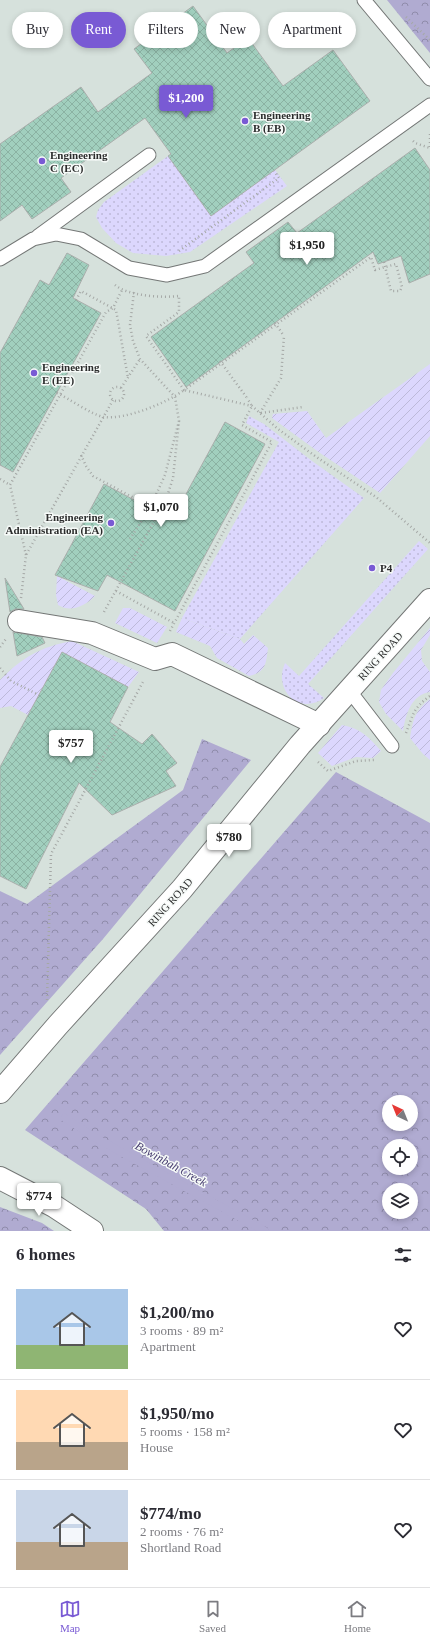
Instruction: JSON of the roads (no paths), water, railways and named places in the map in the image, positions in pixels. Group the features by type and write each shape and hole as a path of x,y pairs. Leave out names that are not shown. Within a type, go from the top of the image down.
{"street":[{"name":"RING ROAD","path":"0,1092 58,1025 182,889 319,724 430,600"},
{"path":"18,621 92,633 155,659 172,654 319,724"},
{"path":"0,1178 54,1206 92,1231"}],"lane":[{"path":"364,0 430,79"},
{"path":"33,239 56,234 81,239 129,268 167,275 205,266 430,105"},
{"path":"0,259 33,239 149,155"},
{"path":"349,690 392,746"}],"waterway":[{"name":"Bowinbah Creek","path":"65,1118 94,1137 265,1231"}],"place":[{"name":"Engineering B (EB)","path":"245,121"},
{"name":"Engineering C (EC)","path":"42,161"},
{"name":"Engineering E (EE)","path":"34,373"},
{"name":"Engineering Administration (EA)","path":"111,523"},
{"name":"P4","path":"372,568"}]}
